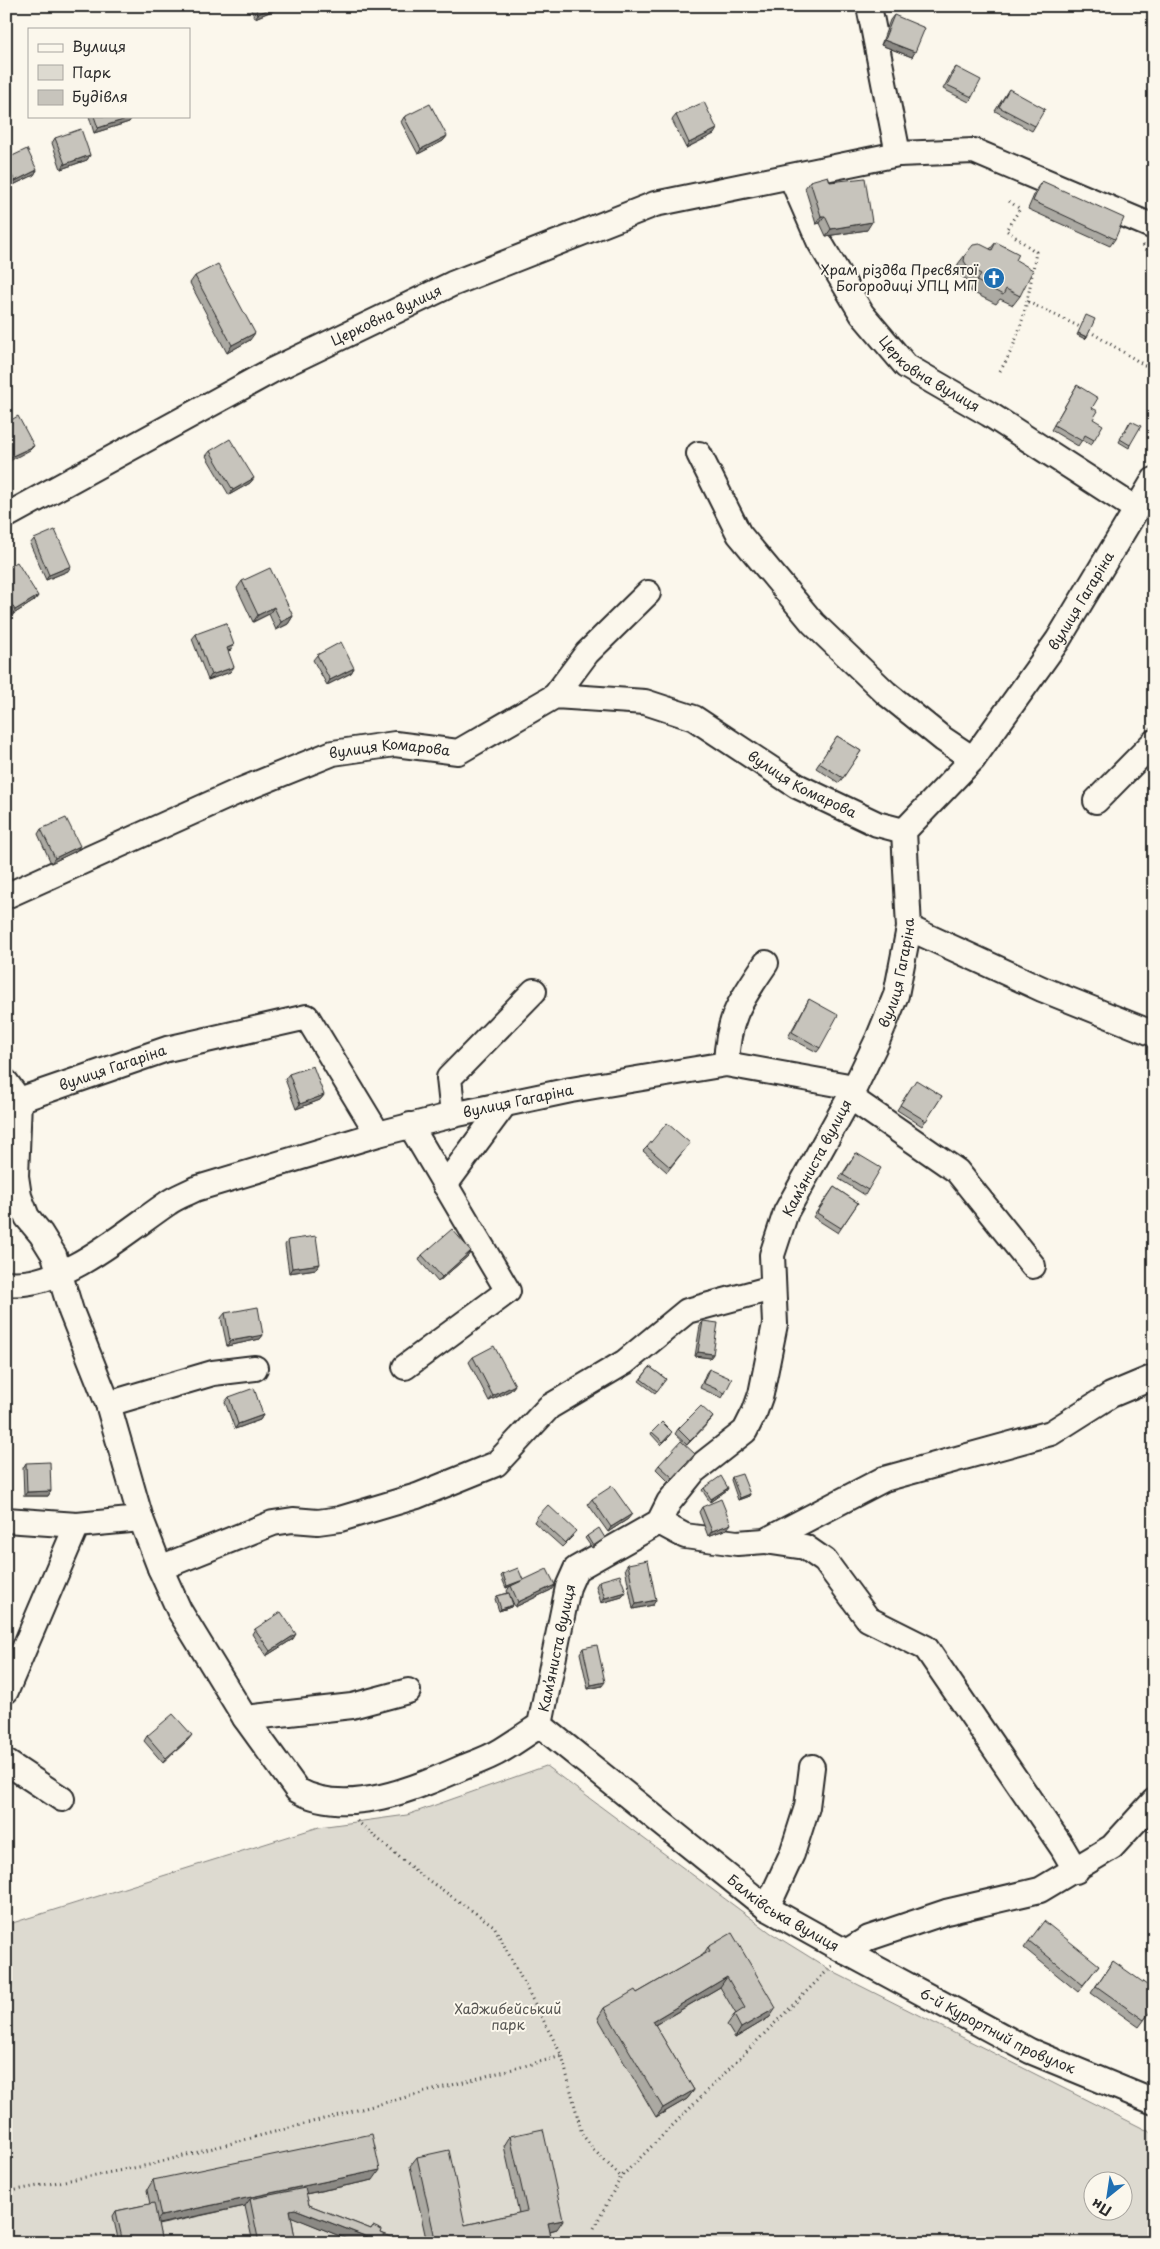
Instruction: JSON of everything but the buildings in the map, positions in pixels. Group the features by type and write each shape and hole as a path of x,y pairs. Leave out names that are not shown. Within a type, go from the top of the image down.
{"street":[{"path":"869,6 898,154"},
{"name":"Церковна вулиця","path":"6,516 274,370 452,284 656,204 898,154 974,152 1154,227"},
{"name":"Церковна вулиця","path":"791,177 819,241 862,314 906,366 989,414 1136,509"},
{"path":"699,454 739,534 814,623 886,693 943,739 973,759"},
{"name":"вулиця Гагаріна","path":"6,1283 36,1282 93,1256 170,1201 195,1189 378,1134 452,1115 571,1090 726,1064 852,1092 878,1040 896,995 909,928 904,832 973,759 1058,640 1154,480"},
{"path":"555,696 587,653 648,594"},
{"name":"вулиця Комарова","path":"6,896 239,791 333,753 395,744 458,752 555,696 646,702 694,718 797,786 877,824 904,832"},
{"path":"1096,801 1154,742"},
{"path":"909,928 1042,989 1154,1034"},
{"path":"726,1064 727,1042 733,1014 766,963"},
{"path":"452,1115 449,1078 534,990"},
{"name":"вулиця Гагаріна","path":"108,1404 71,1311 54,1255 41,1234 27,1217 19,1196 16,1176 13,1091 167,1049 307,1016 378,1134"},
{"path":"852,1092 957,1171 1033,1266"},
{"name":"Камʼяниста вулиця","path":"108,1404 141,1519 178,1610 245,1718 297,1790 308,1797 334,1801 372,1799 407,1790 501,1751 540,1725 568,1587 576,1569 660,1522 669,1502 694,1471 745,1431 761,1394 775,1324 772,1255 786,1212 852,1092"},
{"path":"446,1185 504,1104"},
{"path":"406,1366 508,1292 410,1125"},
{"path":"160,1568 273,1523 293,1520 318,1522 340,1519 417,1496 496,1464 549,1407 625,1362 686,1310 772,1288"},
{"path":"108,1404 213,1373 255,1368"},
{"path":"765,1541 884,1479 1051,1433 1111,1394 1154,1376"},
{"path":"6,1520 77,1525 141,1519"},
{"path":"660,1522 685,1536 736,1543 765,1541 805,1547 825,1561 868,1619 926,1648 1062,1847 1076,1871"},
{"path":"6,1691 77,1525"},
{"path":"245,1718 352,1706 408,1691"},
{"name":"Балківська вулиця","path":"540,1725 767,1908 846,1952 869,1938 946,1912 1040,1890 1076,1871 1112,1847 1154,1801"},
{"path":"6,1762 62,1799"},
{"path":"767,1908 792,1854 806,1807 812,1767"},
{"name":"6-й Курортний провулок","path":"846,1952 1030,2051 1154,2102"}],"path":[{"path":"1000,371 1014,346 1028,302 1036,252 1006,230 1020,210 1006,200"},
{"path":"1028,302 1080,327"},
{"path":"1089,330 1154,371"},
{"path":"334,1801 418,1873 494,1926 562,2056 582,2134 621,2177"},
{"path":"594,2228 621,2177 846,1952"},
{"path":"6,2192 149,2165 562,2056"}],"green space":[{"name":"Хаджибейський парк","path":"546,1766 771,1933 837,1974 1154,2134 1154,2243 6,2243 6,1925 319,1827 407,1815"}],"place":[{"name":"Храм різдва Пресвятої Богородиці УПЦ МП","path":"994,278"}]}
